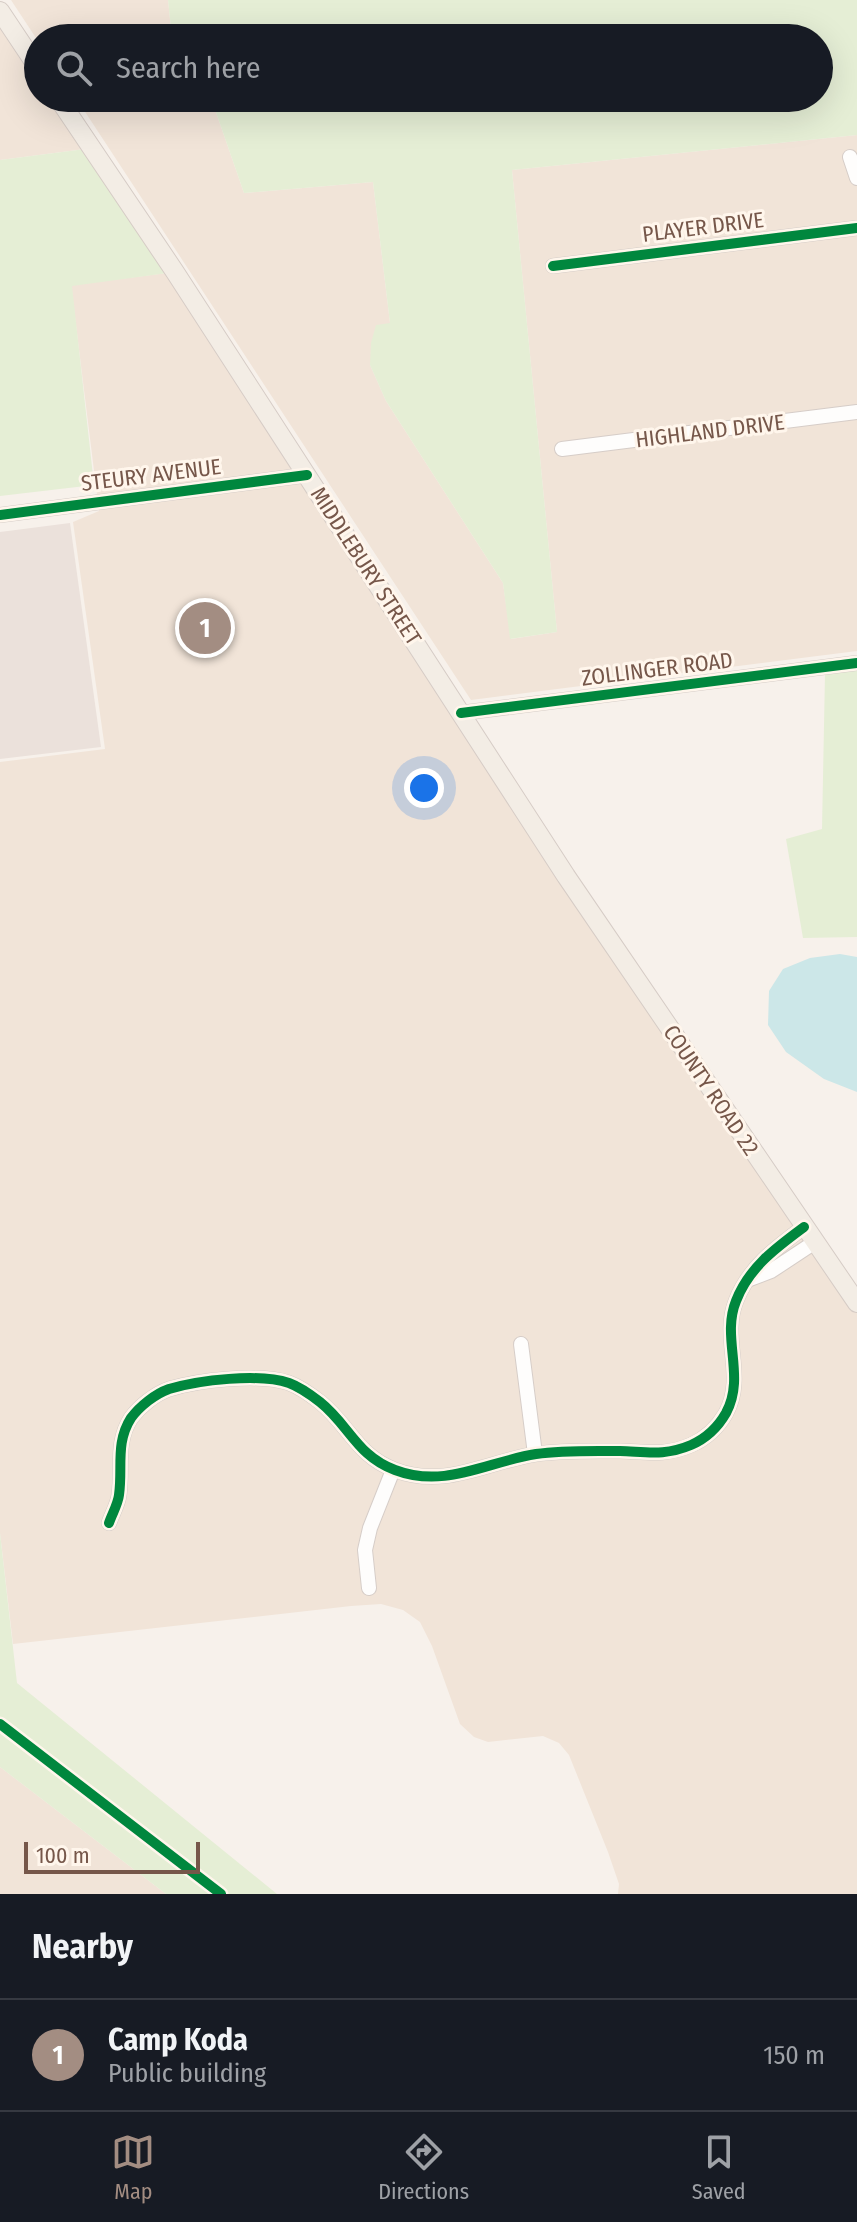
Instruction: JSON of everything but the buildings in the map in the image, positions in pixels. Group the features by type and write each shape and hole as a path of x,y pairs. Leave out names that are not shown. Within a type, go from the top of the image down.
{"main road":[{"path":"0,11 24,47"},
{"name":"MIDDLEBURY STREET","path":"67,112 566,876"},
{"name":"COUNTY ROAD 22","path":"566,876 857,1303"}],"street":[{"path":"850,157 857,178"},
{"name":"PLAYER DRIVE","path":"553,266 857,228"},
{"name":"HIGHLAND DRIVE","path":"562,449 857,412"},
{"name":"STEURY AVENUE","path":"0,515 307,475"},
{"name":"ZOLLINGER ROAD","path":"461,713 857,663"},
{"path":"109,1523 119,1496 120,1454 131,1419 153,1398 186,1386 251,1379 289,1383 305,1391 334,1415 367,1455 393,1470 421,1478 439,1479 535,1454 623,1451 662,1454 703,1439 722,1420 735,1391 730,1327 737,1297 762,1259 810,1234"},
{"path":"521,1344 535,1454"},
{"path":"369,1588 365,1550 370,1528 393,1470"}],"shaded area":[{"path":"11,0 168,0 171,24 27,24"},
{"path":"0,11 24,47 24,112 68,112 93,148 0,160"},
{"path":"85,112 216,112 244,193 373,182 390,323 370,365 386,401 503,583 511,639 557,632 512,170 857,135 857,651 471,700"},
{"path":"175,272 857,1309 857,1894 618,1894 619,1884 608,1852 569,1755 559,1743 543,1736 488,1742 474,1737 460,1724 432,1646 420,1622 403,1610 381,1604 351,1606 13,1644 0,1533 0,762 105,749 73,522 99,511 71,285"},
{"path":"70,523 101,747 0,759 0,532"},
{"path":"0,1767 166,1894 0,1894"}],"green space":[{"path":"168,0 857,0 857,135 512,170 557,632 510,639 503,583 386,401 370,365 376,325 390,323 373,182 244,193 216,112 833,112 833,24 171,24"},
{"path":"93,148 175,272 72,286 94,485 0,496 0,160"},
{"path":"857,670 857,937 803,938 786,839 822,829 825,674"},
{"path":"0,1533 17,1683 277,1894 166,1894 0,1767"}],"water":[{"path":"840,954 857,957 857,1092 824,1079 786,1052 768,1025 769,991 783,969 810,958"}],"cycle path":[{"path":"553,266 857,228"},
{"path":"0,515 307,475"},
{"path":"461,713 857,663"},
{"path":"109,1523 118,1498 121,1446 131,1418 164,1391 212,1381 262,1378 293,1385 330,1411 371,1457 395,1470 413,1475 448,1475 546,1453 656,1452 691,1445 716,1427 732,1399 732,1315 742,1289 765,1259 804,1227"},
{"path":"0,1724 221,1894"}],"place":[{"name":"Camp Koda","path":"205,628"}]}
